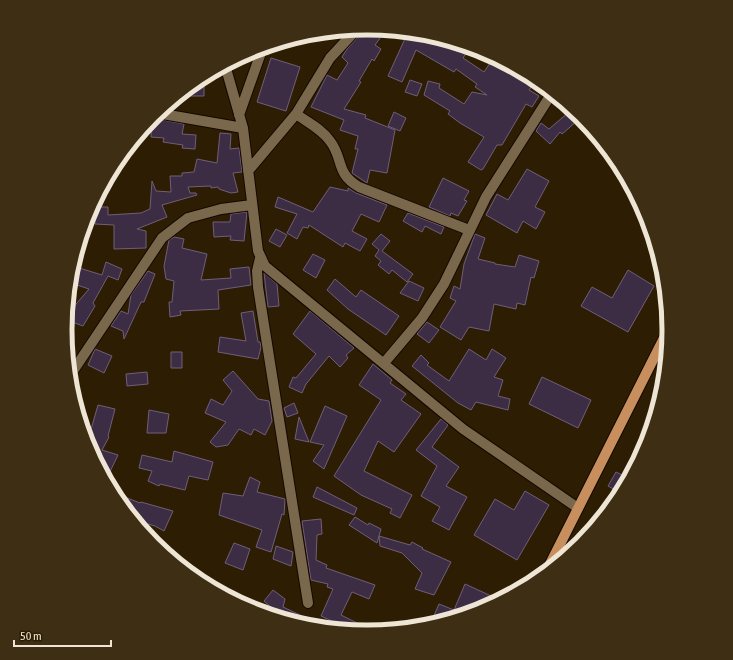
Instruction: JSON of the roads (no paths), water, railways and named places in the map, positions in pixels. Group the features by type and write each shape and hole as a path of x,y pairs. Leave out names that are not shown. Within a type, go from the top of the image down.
{"main road":[{"path":"553,559 661,343"}],"street":[{"path":"248,171 296,114 330,58 351,36"},
{"path":"239,115 260,55"},
{"path":"227,71 243,128 260,258 257,271 258,287 308,603"},
{"path":"384,363 422,318 444,284 486,197 549,98"},
{"path":"165,114 243,128"},
{"path":"296,114 330,140 335,148 344,175 350,182 359,187 469,230"},
{"path":"74,369 162,238 188,218 221,209 252,205"},
{"path":"260,258 265,266 463,429 578,508"}]}
